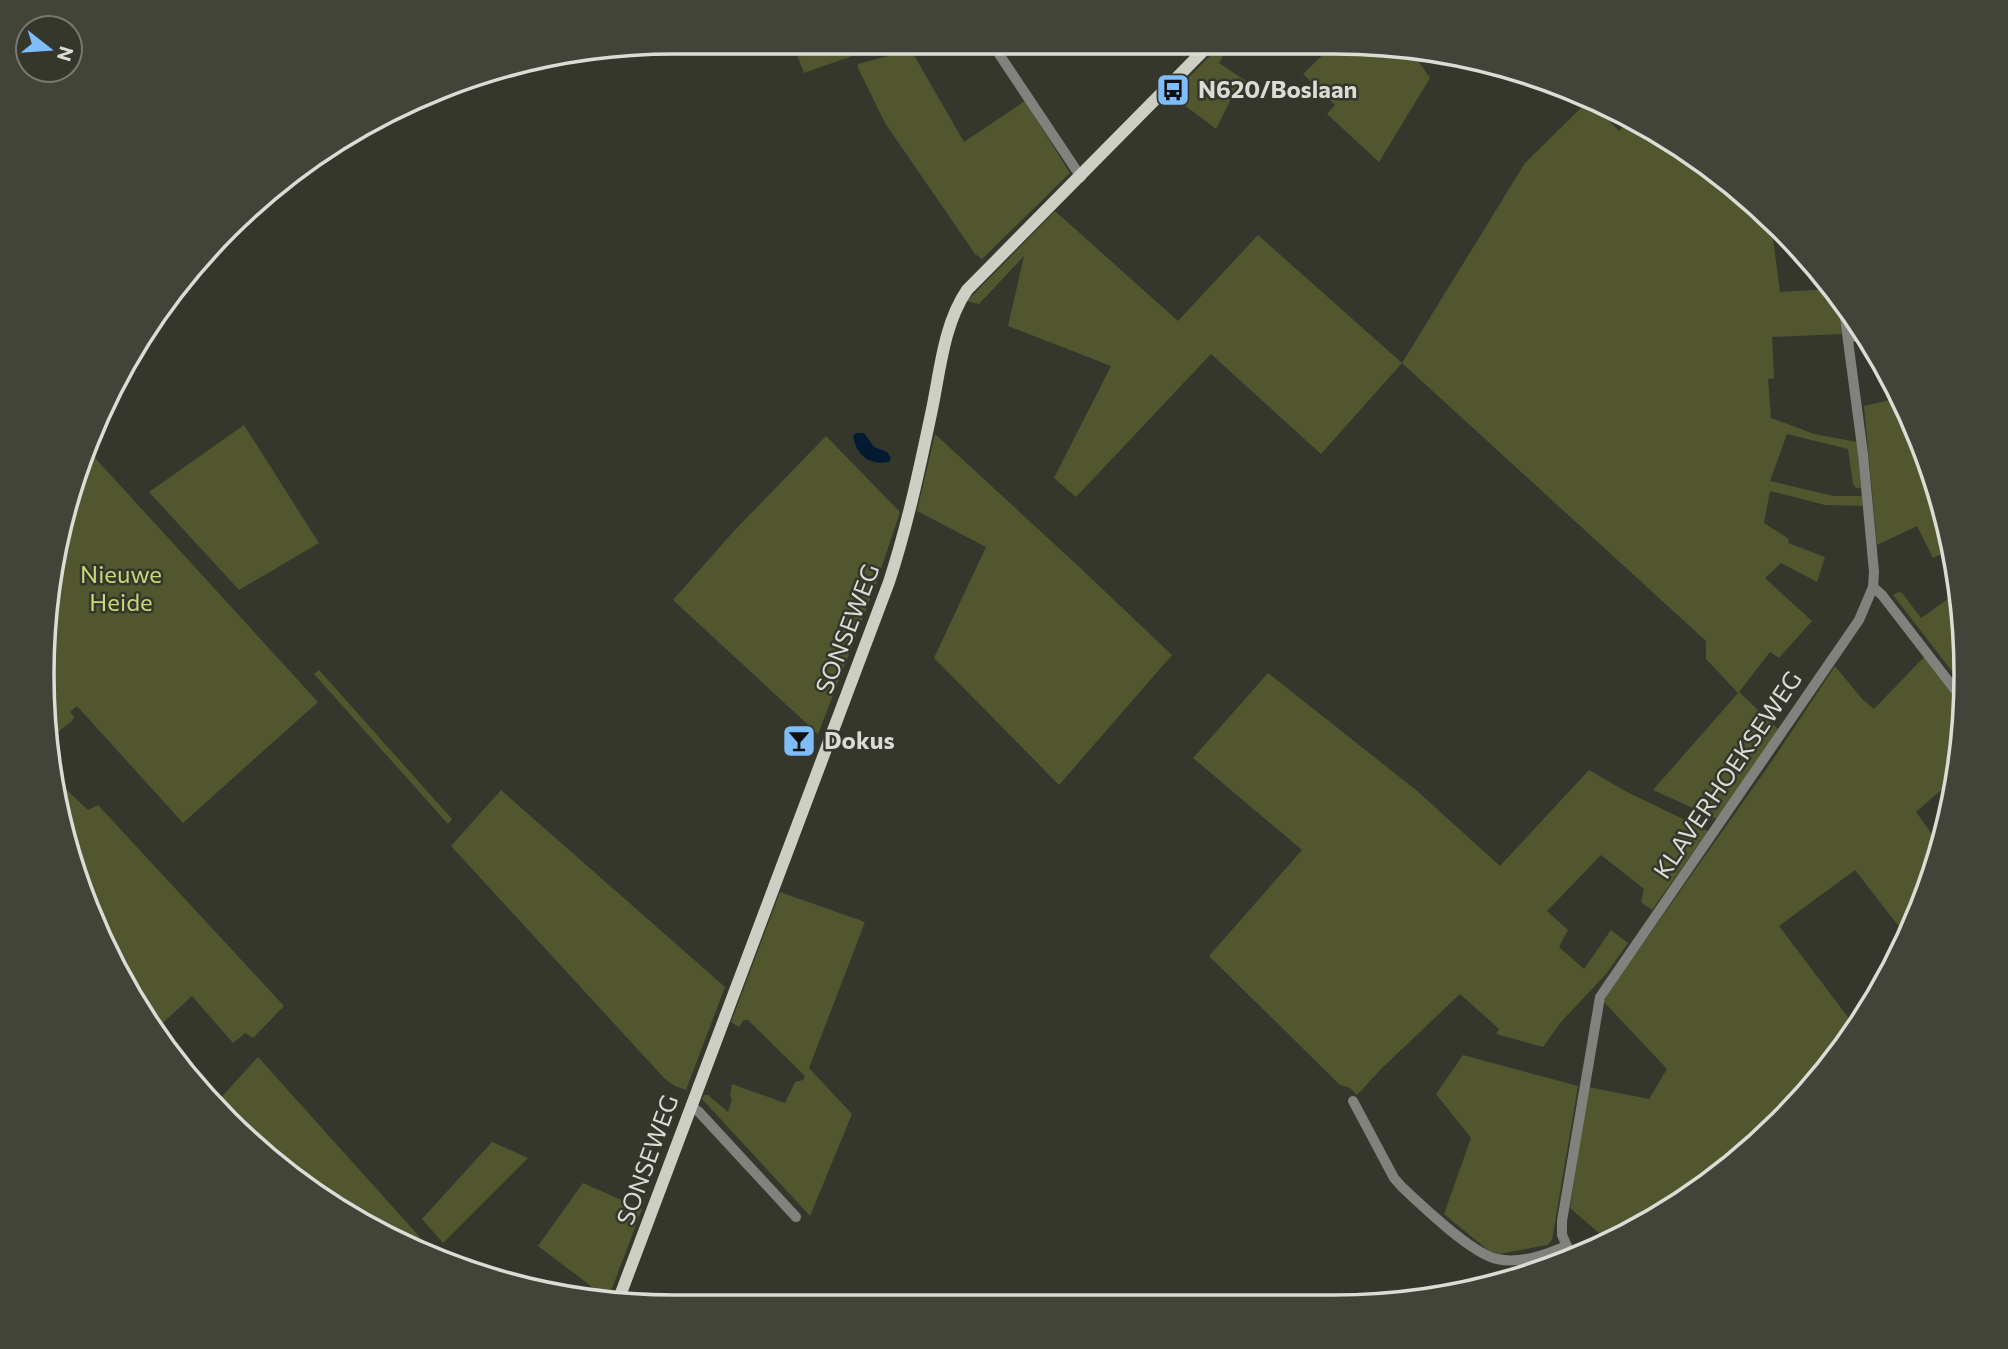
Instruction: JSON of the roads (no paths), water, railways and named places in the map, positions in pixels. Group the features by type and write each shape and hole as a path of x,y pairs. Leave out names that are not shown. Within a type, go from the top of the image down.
{"main road":[{"name":"SONSEWEG","path":"621,1292 889,582 911,510 953,316 967,290 1200,54"}],"street":[{"path":"999,54 1080,177"},
{"name":"KLAVERHOEKSEWEG","path":"1568,1249 1562,1221 1600,997 1859,620 1873,587 1863,454 1846,326"},
{"path":"1848,339 1853,337"},
{"path":"1873,587 1953,686"},
{"path":"1353,1101 1402,1187 1474,1248 1497,1259 1509,1260 1548,1253 1566,1246"},
{"path":"691,1106 796,1217"}],"water":[{"path":"856,433 864,433 874,447 887,452 891,458 889,462 870,461 865,458 857,449 853,436"}],"place":[{"name":"N620/Boslaan","path":"1173,90"},
{"name":"Dokus","path":"799,741"}],"park label":[{"name":"Nieuwe Heide","path":"121,589"}]}
